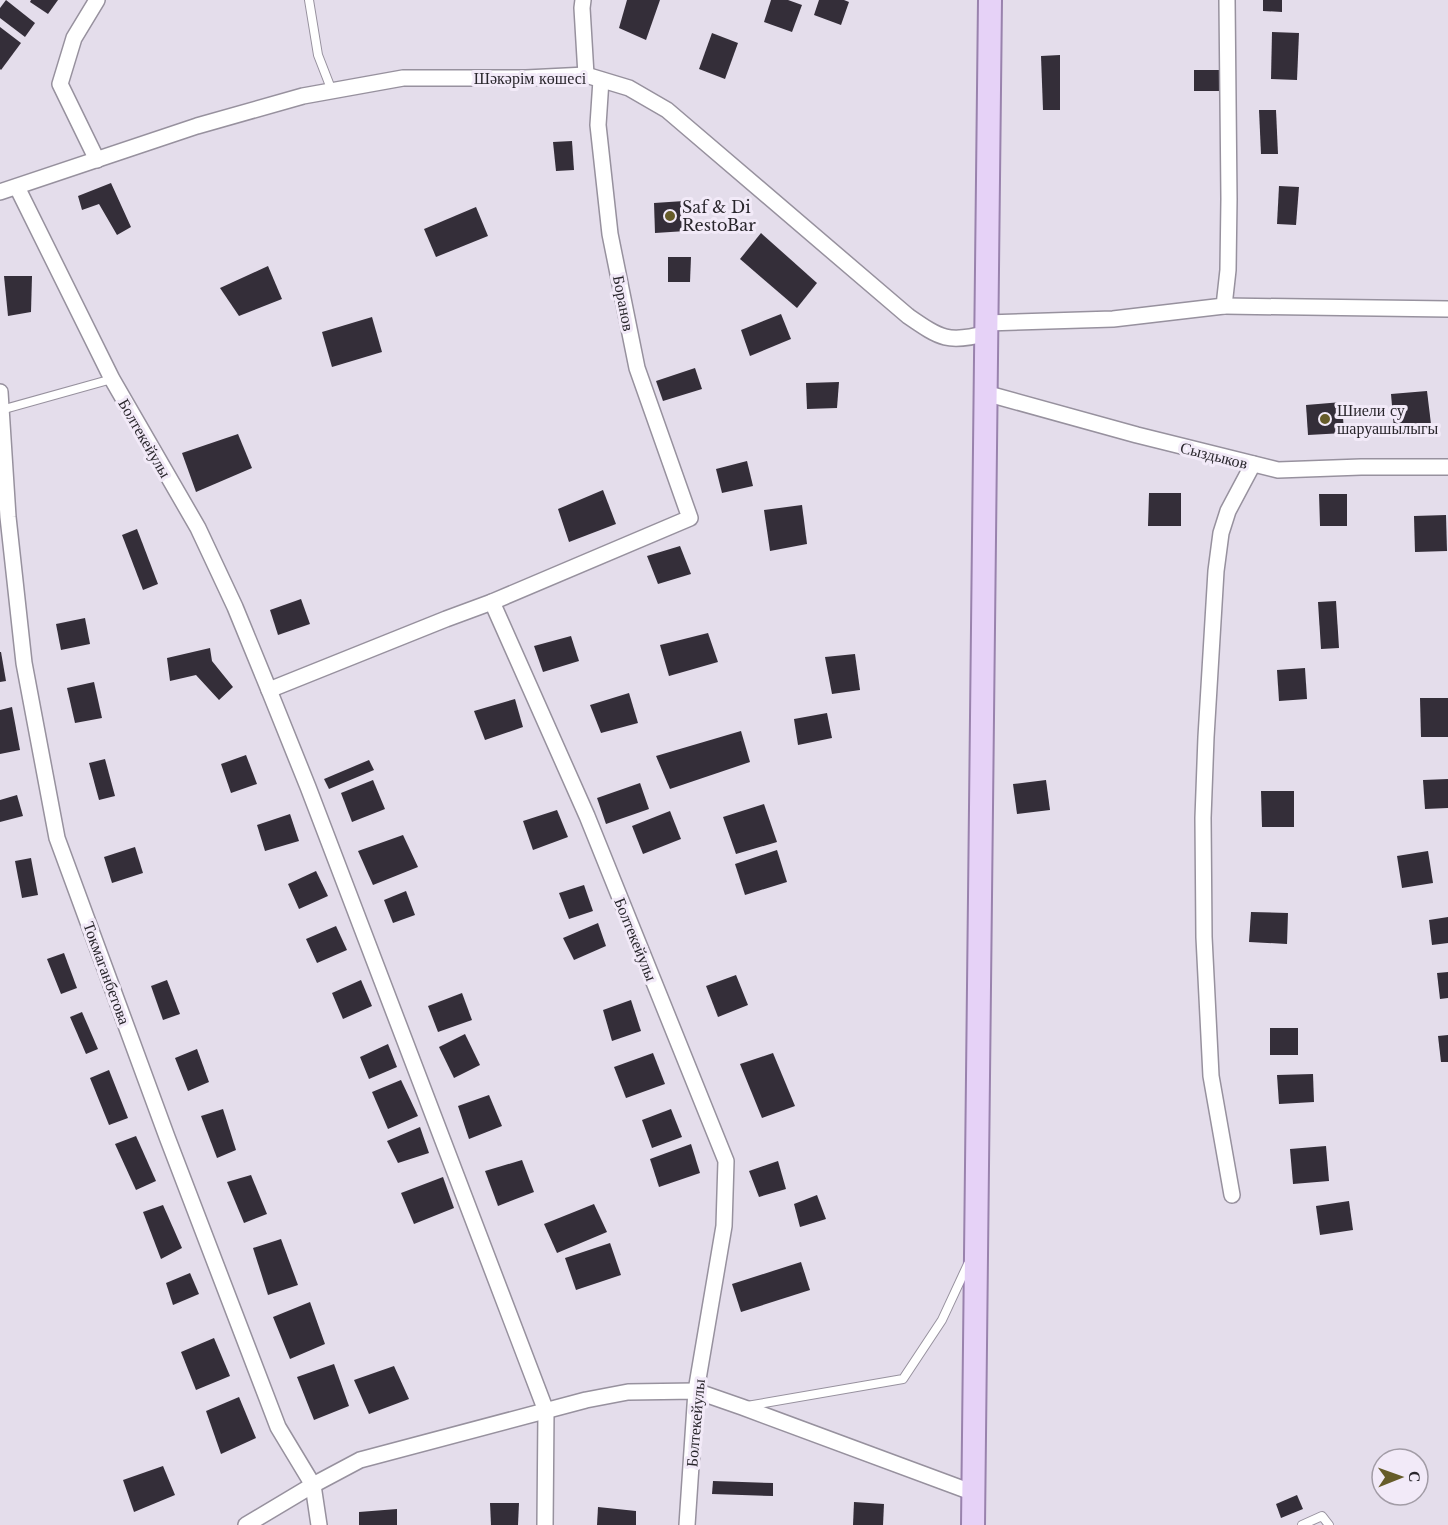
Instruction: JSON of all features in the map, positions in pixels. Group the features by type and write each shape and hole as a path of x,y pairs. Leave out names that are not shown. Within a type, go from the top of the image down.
{"main road":[{"path":"973,1525 990,0"}],"street":[{"path":"97,0 74,38 60,84 97,160"},
{"path":"583,0 586,75"},
{"path":"1224,306 1228,270 1229,199 1227,0"},
{"name":"Шәкәрім көшесі","path":"0,192 197,126 303,96 403,78 526,78 586,75 629,88 667,110 908,316 932,332 951,339 968,338 986,328 1113,319 1224,306 1448,309"},
{"name":"Боранов","path":"492,602 690,518 634,357 610,234 598,125 601,80"},
{"name":"Болтекейулы","path":"17,187 112,379 198,528 235,607 317,809 546,1411 545,1525"},
{"name":"Токмаганбетова","path":"0,392 8,517 24,663 57,838 167,1137 278,1427 313,1485 319,1525"},
{"name":"Сыздыков","path":"985,393 1137,435 1278,470 1448,467"},
{"path":"1232,1195 1211,1076 1204,937 1203,818 1216,571 1221,533 1228,511 1253,464"},
{"path":"269,690 492,602"},
{"name":"Болтекейулы","path":"492,602 587,816 726,1161 724,1226 696,1391 687,1525"},
{"path":"246,1525 360,1460 586,1400 628,1392 696,1391 974,1493"}],"lane":[{"path":"309,0 318,55 332,91"},
{"path":"1,410 112,379"},
{"path":"742,1407 903,1379 942,1320 976,1246"},
{"path":"1302,1525 1322,1516 1329,1525"}],"building":[{"path":"6,0 35,23 25,37 0,18 0,8"},
{"path":"31,0 58,0 48,14 30,2"},
{"path":"627,0 660,0 646,40 619,28"},
{"path":"771,0 788,0 802,5 792,32 764,22"},
{"path":"819,0 849,2 841,25 814,15"},
{"path":"1263,0 1282,0 1282,12 1263,11"},
{"path":"0,27 21,43 1,70 0,69"},
{"path":"1272,32 1299,33 1297,80 1271,79"},
{"path":"712,33 738,43 725,79 699,69"},
{"path":"1060,55 1060,110 1043,110 1041,56"},
{"path":"1194,70 1220,70 1221,91 1194,91"},
{"path":"1259,110 1276,110 1278,154 1261,154"},
{"path":"572,141 574,170 556,171 553,142"},
{"path":"111,183 131,227 117,235 99,204 82,210 78,196"},
{"path":"1279,186 1299,187 1296,225 1277,224"},
{"path":"684,201 686,231 655,233 654,203"},
{"path":"476,207 488,236 436,257 424,229"},
{"path":"761,233 817,283 797,308 740,259"},
{"path":"668,257 691,257 690,282 668,282"},
{"path":"268,266 282,299 239,316 220,288"},
{"path":"4,276 32,276 31,312 8,316"},
{"path":"781,314 791,339 750,356 741,330"},
{"path":"372,317 382,352 332,367 322,332"},
{"path":"695,368 702,389 663,401 656,381"},
{"path":"839,382 837,408 807,409 806,383"},
{"path":"1427,391 1431,424 1394,429 1391,394"},
{"name":"Шиели су шаруашылыгы","path":"1342,402 1344,433 1308,435 1306,405"},
{"path":"238,434 252,468 196,492 182,453"},
{"path":"747,461 753,486 722,493 716,469"},
{"path":"603,490 616,524 569,542 558,509"},
{"path":"1149,493 1181,493 1181,526 1148,526"},
{"path":"1319,494 1347,494 1347,526 1320,526"},
{"path":"802,505 807,544 770,551 764,510"},
{"path":"1446,515 1447,551 1415,552 1414,516"},
{"path":"137,529 158,584 143,590 122,535"},
{"path":"680,546 691,574 658,584 647,556"},
{"path":"301,599 310,624 278,635 270,610"},
{"path":"1336,601 1339,648 1321,649 1318,602"},
{"path":"85,618 90,644 61,650 56,624"},
{"path":"708,633 718,662 669,676 660,645"},
{"path":"571,636 579,661 543,672 534,646"},
{"path":"210,648 212,661 233,687 219,700 196,675 170,681 167,658"},
{"path":"0,652 6,681 0,682"},
{"path":"855,654 860,690 832,694 825,657"},
{"path":"1305,668 1307,699 1279,701 1277,670"},
{"path":"94,682 102,718 75,723 67,688"},
{"path":"629,693 638,723 601,733 590,705"},
{"path":"1420,698 1448,698 1448,737 1421,737"},
{"path":"515,699 523,727 485,740 474,711"},
{"path":"12,707 20,750 0,754 0,710"},
{"path":"827,713 832,738 798,745 794,719"},
{"path":"741,731 750,762 670,789 656,756"},
{"path":"246,755 257,784 231,793 221,764"},
{"path":"105,759 115,796 99,800 89,763"},
{"path":"369,760 374,770 329,789 324,779"},
{"path":"1448,779 1448,808 1425,809 1423,780"},
{"path":"373,780 385,809 352,822 341,793"},
{"path":"1046,780 1050,810 1017,814 1013,784"},
{"path":"640,783 649,809 606,824 597,798"},
{"path":"1261,791 1294,791 1294,827 1262,827"},
{"path":"17,795 23,816 0,822 0,800"},
{"path":"764,804 777,842 736,854 723,817"},
{"path":"557,810 568,837 533,850 523,821"},
{"path":"670,811 681,839 643,854 632,826"},
{"path":"290,814 299,841 265,851 257,825"},
{"path":"403,835 418,867 373,885 358,851"},
{"path":"135,847 143,873 112,883 104,857"},
{"path":"777,850 787,882 745,895 735,864"},
{"path":"1428,851 1433,883 1402,888 1397,856"},
{"path":"31,858 38,895 22,898 15,861"},
{"path":"316,871 328,896 299,909 288,884"},
{"path":"584,885 593,911 569,919 559,893"},
{"path":"406,891 415,915 393,923 384,900"},
{"path":"1251,912 1288,913 1287,944 1249,942"},
{"path":"1448,917 1448,943 1432,945 1429,920"},
{"path":"598,923 606,946 574,960 563,938"},
{"path":"336,926 347,950 317,963 306,939"},
{"path":"64,953 77,988 61,994 47,959"},
{"path":"1448,972 1448,998 1440,999 1437,973"},
{"path":"736,975 748,1005 718,1017 706,986"},
{"path":"167,980 180,1014 163,1020 151,986"},
{"path":"361,980 372,1006 343,1019 332,993"},
{"path":"462,993 472,1020 438,1032 428,1006"},
{"path":"631,1000 641,1031 612,1041 603,1010"},
{"path":"82,1012 98,1049 86,1054 70,1017"},
{"path":"1270,1028 1298,1028 1298,1055 1270,1055"},
{"path":"465,1034 480,1065 454,1078 439,1047"},
{"path":"1448,1035 1448,1062 1441,1062 1438,1036"},
{"path":"388,1044 397,1067 369,1079 360,1057"},
{"path":"197,1049 209,1082 188,1091 175,1058"},
{"path":"653,1053 665,1084 626,1098 614,1067"},
{"path":"773,1053 795,1106 762,1118 740,1064"},
{"path":"109,1070 128,1118 109,1125 90,1078"},
{"path":"1313,1074 1314,1102 1279,1104 1277,1075"},
{"path":"401,1080 418,1116 388,1129 372,1092"},
{"path":"489,1095 502,1126 469,1139 458,1106"},
{"path":"223,1109 236,1150 217,1158 201,1116"},
{"path":"671,1109 682,1137 652,1148 642,1120"},
{"path":"420,1127 429,1153 398,1163 387,1141"},
{"path":"136,1136 156,1181 136,1190 115,1144"},
{"path":"691,1144 700,1173 659,1187 650,1159"},
{"path":"1326,1146 1329,1181 1293,1184 1290,1149"},
{"path":"522,1160 534,1192 498,1206 485,1171"},
{"path":"778,1161 786,1189 759,1197 749,1171"},
{"path":"251,1175 267,1214 244,1223 227,1182"},
{"path":"443,1177 454,1208 414,1224 401,1193"},
{"path":"817,1195 826,1219 800,1227 794,1204"},
{"path":"1349,1201 1353,1230 1320,1235 1316,1206"},
{"path":"594,1204 607,1232 557,1253 544,1224"},
{"path":"163,1205 182,1248 161,1259 143,1212"},
{"path":"281,1239 298,1285 268,1295 253,1248"},
{"path":"610,1243 621,1275 576,1290 565,1258"},
{"path":"801,1262 810,1290 741,1312 732,1284"},
{"path":"190,1273 199,1294 173,1305 166,1283"},
{"path":"310,1302 325,1344 290,1359 273,1317"},
{"path":"214,1338 230,1376 196,1390 181,1352"},
{"path":"334,1364 349,1406 314,1420 297,1377"},
{"path":"394,1366 409,1399 369,1414 354,1380"},
{"path":"239,1397 256,1438 221,1454 206,1411"},
{"path":"163,1466 175,1495 134,1512 123,1480"},
{"path":"713,1481 773,1483 773,1496 712,1494"},
{"path":"1297,1495 1303,1509 1281,1518 1276,1504"},
{"path":"854,1502 884,1504 883,1525 853,1525"},
{"path":"490,1503 519,1503 518,1525 491,1525"},
{"path":"598,1507 636,1511 636,1525 597,1525"},
{"path":"397,1509 397,1525 359,1525 359,1512"}],"place":[{"name":"Saf & Di RestoBar","path":"670,216"},
{"name":"Шиели су шаруашылыгы","path":"1325,419"}]}
